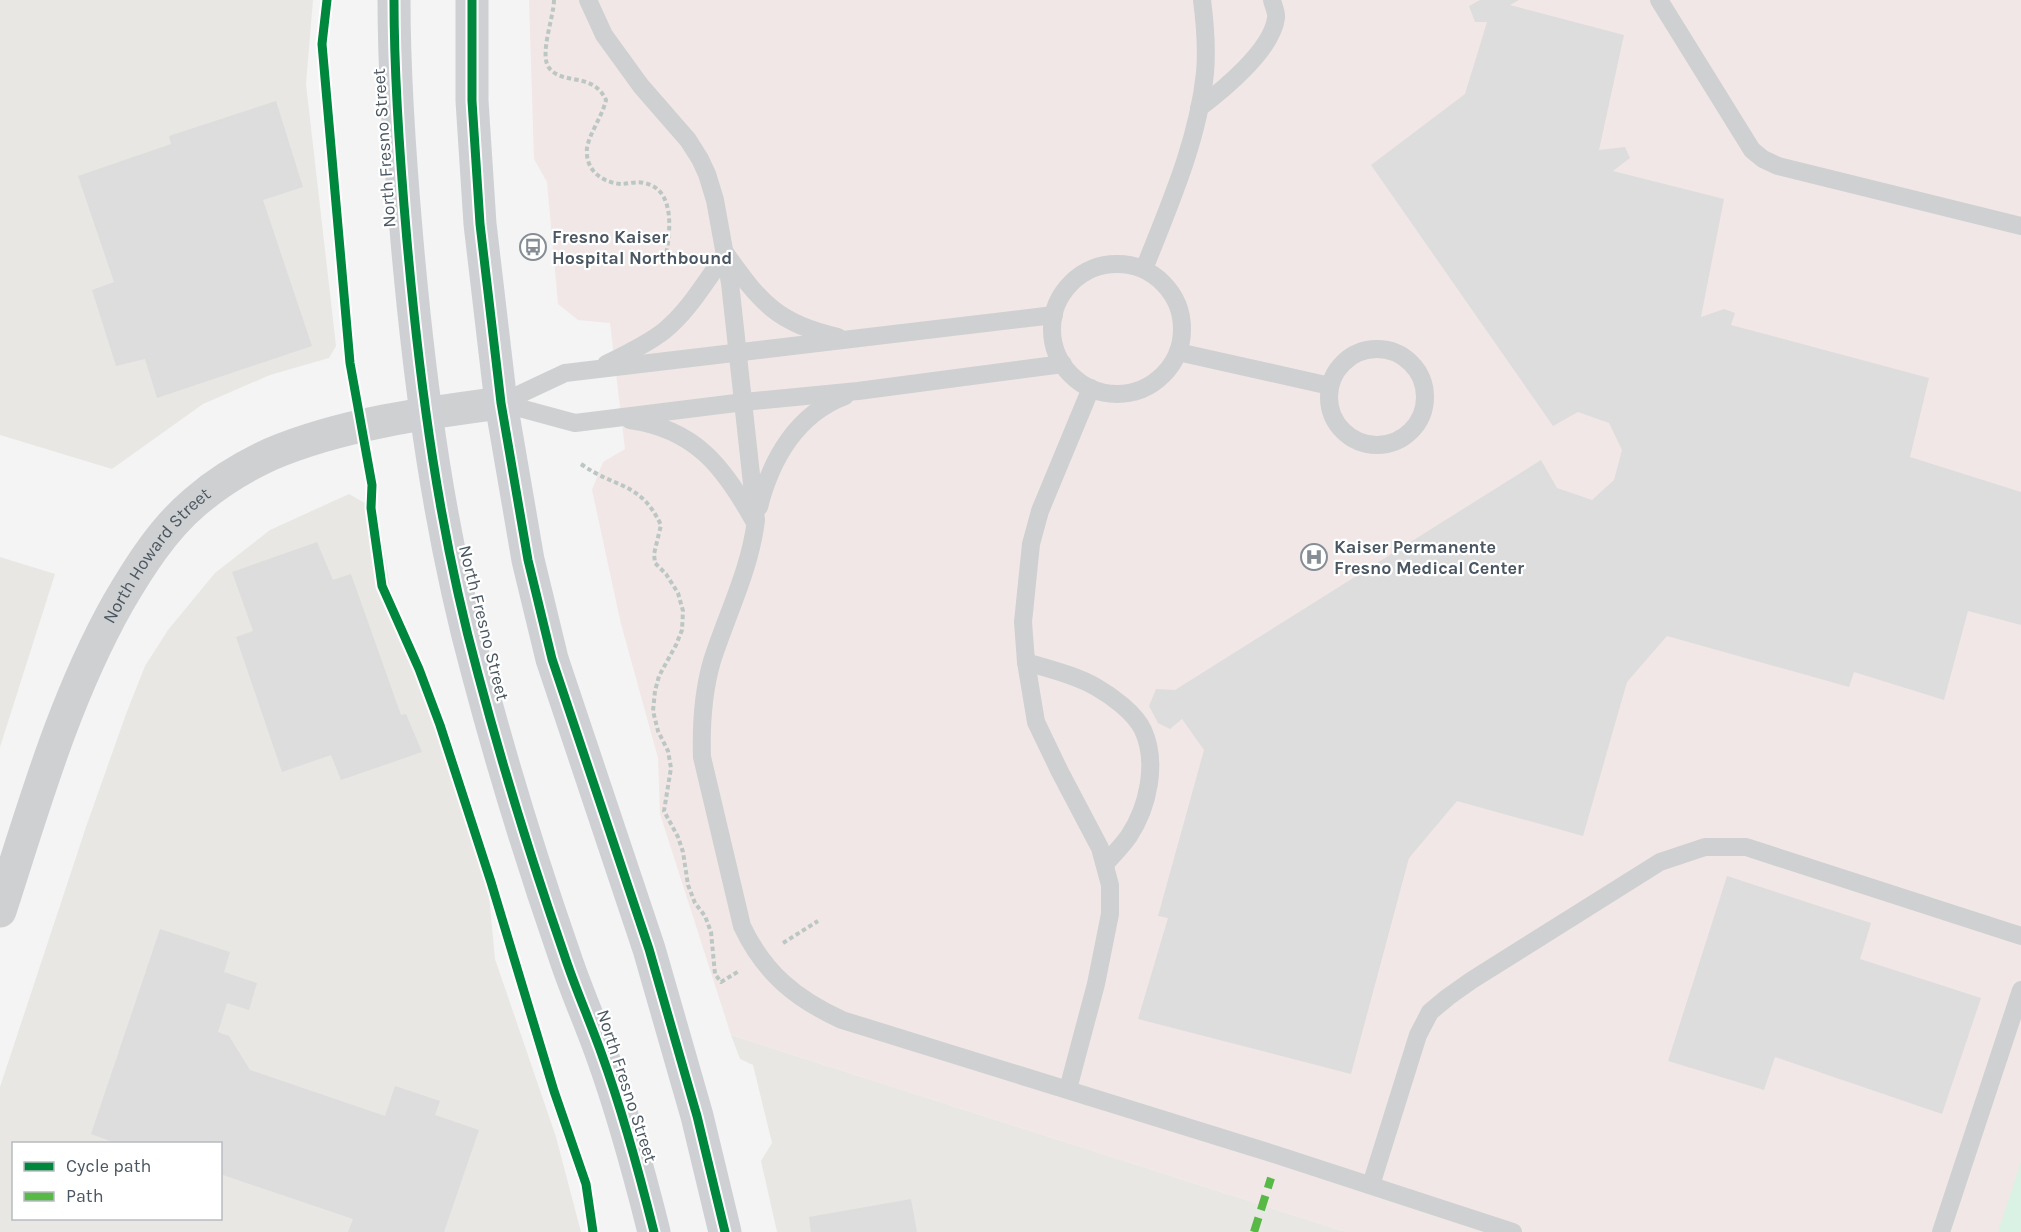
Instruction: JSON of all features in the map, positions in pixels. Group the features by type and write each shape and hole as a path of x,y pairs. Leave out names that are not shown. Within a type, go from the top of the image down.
{"main road":[{"name":"North Fresno Street","path":"394,0 394,37 404,201 416,349 424,413 448,548 480,684 535,867 565,958 603,1058 636,1160 654,1232"},
{"path":"472,0 472,101 480,224 501,403 528,560 552,659 649,949 698,1116 725,1232"}],"street":[{"name":"North Howard Street","path":"0,911 76,685 98,639 139,567 166,532 194,502 225,479 271,454 316,438 424,413 501,403"}],"lane":[{"path":"588,0 604,35 622,61 688,140 700,159 715,200 726,254 756,521"},
{"path":"1144,269 1186,160 1199,108 1205,72 1202,0"},
{"path":"1199,108 1232,83 1265,43 1276,18 1272,0"},
{"path":"1659,0 1752,150 1763,159 1778,166 2021,226"},
{"path":"597,369 649,342 664,331 693,302 726,254"},
{"path":"726,254 747,284 781,317 824,334 853,340"},
{"path":"1125,264 1144,269 1160,280 1173,295 1181,313 1183,333 1178,352 1168,370 1152,384 1133,392 1112,394 1091,388 1076,378 1063,364 1056,349 1053,315 1060,297 1072,282 1088,271 1106,265 1125,264"},
{"path":"501,403 565,373 1053,315"},
{"path":"1374,349 1388,351 1401,356 1420,376 1425,392 1423,408 1417,424 1405,436 1390,443 1374,445 1357,441 1344,432 1333,419 1329,403 1330,386 1337,371 1348,358 1374,349"},
{"path":"1178,352 1330,386"},
{"path":"501,403 575,423 744,402 858,391 1063,364"},
{"path":"1068,1089 1096,984 1110,914 1110,885 1100,848 1036,722 1026,662 1023,622 1031,544 1040,511 1091,388"},
{"path":"858,391 841,397 816,411 797,429 773,466 764,488 744,577 712,663 704,698 701,731 702,757 707,782 742,926 752,946 767,967 786,987 819,1009 842,1020 1068,1089 1513,1232"},
{"path":"604,419 650,424 700,448 712,458 756,521"},
{"path":"1026,662 1096,687 1127,709 1143,730 1150,756 1149,782 1139,815 1130,834 1105,864"},
{"path":"1371,1185 1418,1035 1430,1012 1469,982 1660,862 1705,847 1746,848 2021,936"},
{"path":"1941,1232 2021,990"}],"path":[{"path":"554,0 554,13 546,46 545,62 556,74 589,83 603,94 606,100 587,148 590,168 597,175 611,182 644,183 655,187 663,196 670,220 665,260"},
{"path":"581,464 593,473 634,490 646,500 661,525 654,554 655,562 678,593 683,612 682,630 659,676 653,711 658,730 668,751 671,768 664,811 681,845 688,885 711,932 715,974 721,982 739,971"},
{"path":"780,944 818,921"}],"shaded area":[{"path":"0,0 313,0 306,84 336,346 329,358 270,375 203,404 112,469 0,435"},
{"name":"Kaiser Permanente Fresno Medical Center","path":"529,0 2021,0 2021,1165 1999,1232 1346,1232 731,1035 660,814 658,758 621,624 592,490 603,462 625,449 610,323 578,320 558,304 547,182 534,159"},
{"path":"349,494 377,510 390,587 442,717 484,843 495,959 556,1137 581,1232 0,1232 0,1087 86,827 145,666 168,630 215,573 270,530"},
{"path":"0,557 55,574 0,747"},
{"path":"731,1035 1346,1232 777,1232 761,1161 772,1143 753,1065 740,1059"}],"green space":[{"path":"2021,1162 2021,1232 1998,1232"}],"building":[{"name":"Kaiser Permanente Fresno Medical Center","path":"1480,0 1519,0 1510,5 1624,35 1599,150 1625,147 1630,158 1613,171 1724,199 1701,317 1724,309 1735,313 1731,325 1929,378 1910,457 2021,492 2021,625 1968,611 1944,700 1854,672 1849,687 1667,636 1627,682 1583,836 1457,801 1409,858 1351,1074 1138,1019 1168,918 1158,916 1204,750 1182,719 1170,729 1158,723 1149,706 1156,689 1175,690 1541,460 1557,488 1592,500 1614,480 1622,450 1609,423 1578,412 1553,426 1371,165 1465,94 1487,22 1475,22 1469,6"},
{"path":"276,101 303,187 263,200 312,346 157,398 145,359 116,366 92,290 114,282 78,176 171,144 169,136"},
{"path":"317,542 333,580 351,574 401,715 406,714 422,752 341,780 331,755 282,772 236,637 253,631 232,572"},
{"path":"1727,876 1871,923 1860,959 1981,998 1942,1114 1775,1057 1764,1090 1668,1061"},
{"path":"160,929 230,952 224,972 257,983 249,1010 227,1003 218,1032 229,1036 250,1070 385,1116 395,1086 440,1101 435,1115 479,1130 444,1232 348,1232 353,1219 222,1175 222,1142 113,1142 91,1134"},
{"path":"911,1199 917,1232 811,1232 809,1217"}],"marked path":[{"path":"1254,1232 1271,1178"}],"cycle path":[{"path":"327,0 322,44 350,363 372,485 371,508 382,586 419,669 440,725 491,882 554,1091 586,1184 593,1232"},
{"path":"394,0 398,120 412,296 425,405 452,567 478,674 518,815 568,967 617,1099 654,1232"},
{"path":"472,0 472,101 480,224 501,403 528,560 552,659 649,949 697,1116 725,1232"}],"place":[{"name":"Fresno Kaiser Hospital Northbound","path":"533,247"},
{"name":"Kaiser Permanente Fresno Medical Center","path":"1314,557"}]}
